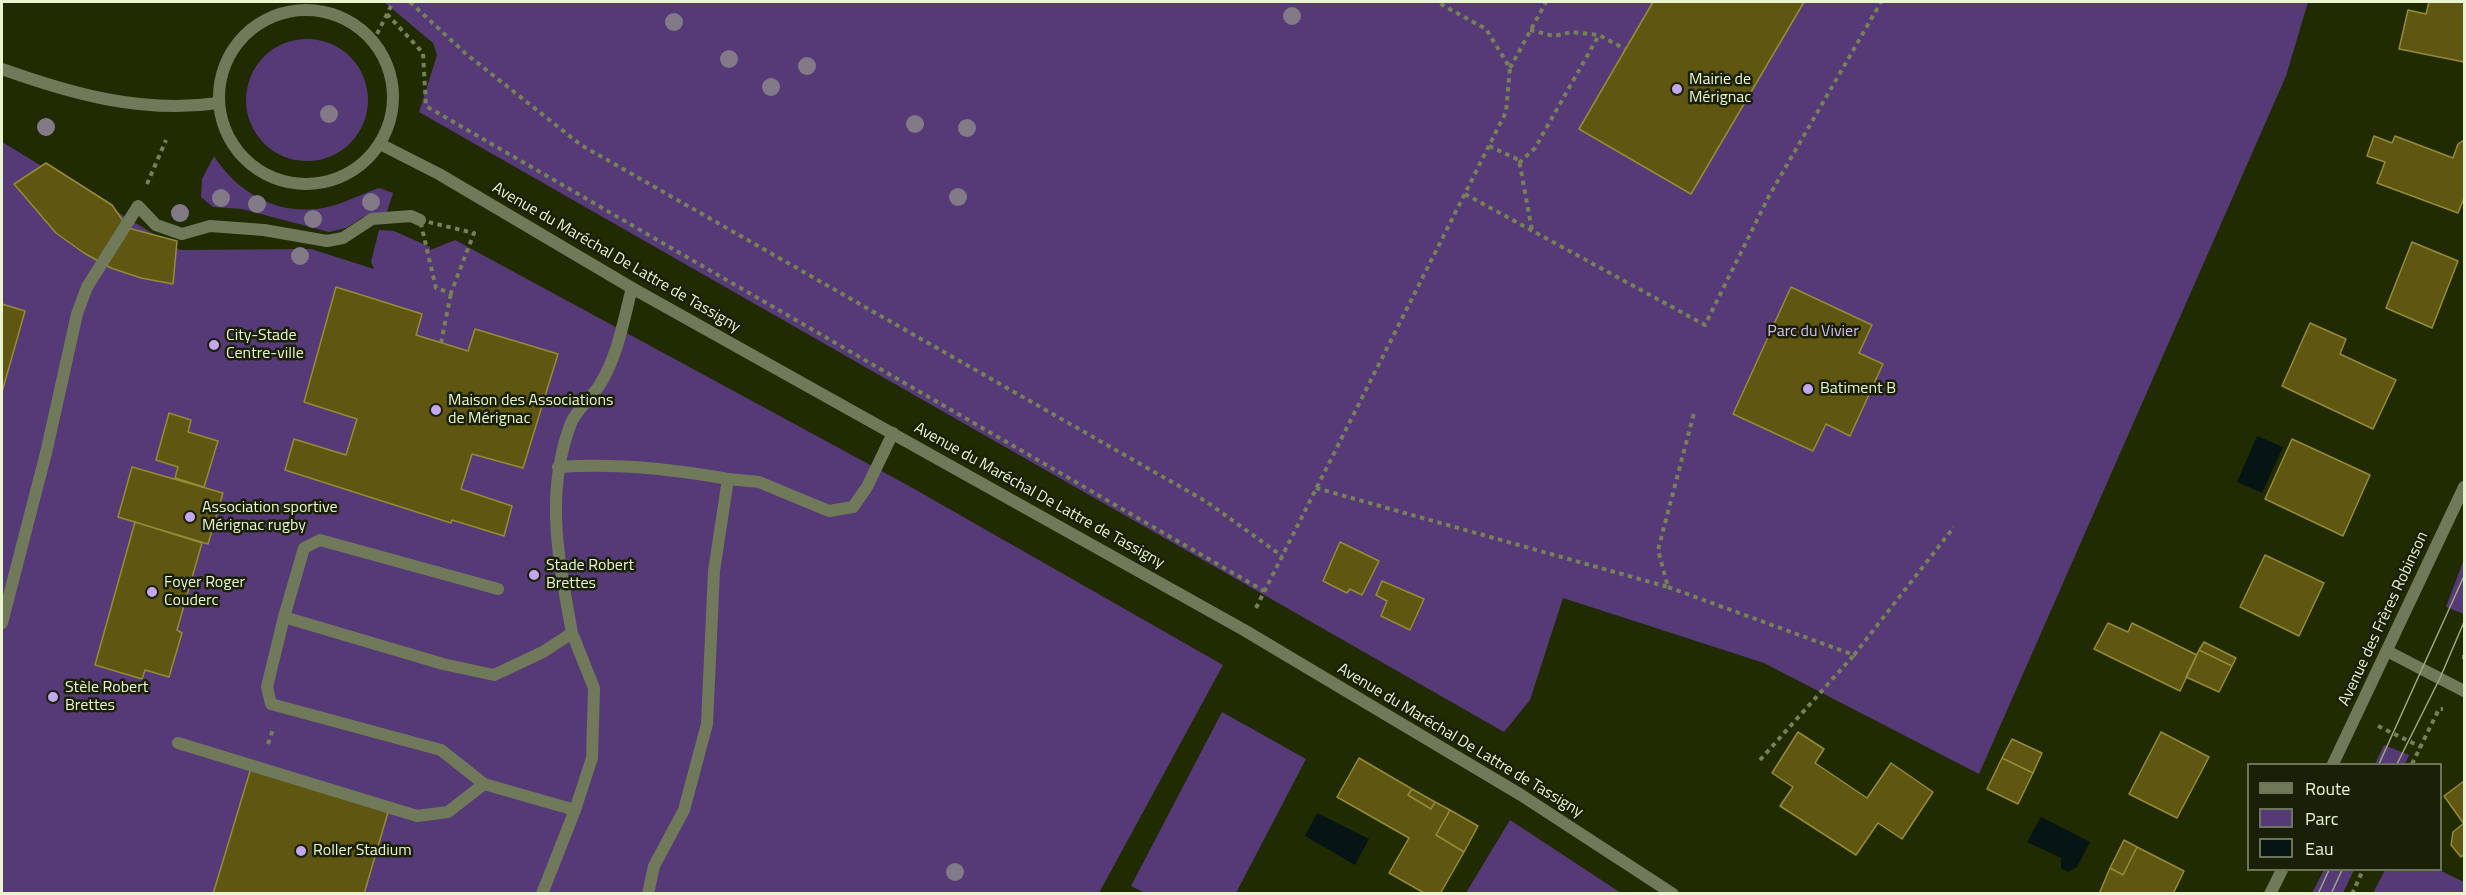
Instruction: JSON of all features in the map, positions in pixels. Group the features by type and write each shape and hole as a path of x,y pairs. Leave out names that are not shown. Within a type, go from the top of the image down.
{"street":[{"path":"274,16 276,2"},
{"path":"307,6 353,24 374,42 387,65 393,92 390,119 380,144 362,164 338,178 312,185 284,182 259,171 238,153 224,129 218,103 221,76 232,50 250,30 274,16 307,6"},
{"path":"2,69 63,90 118,103 166,106 218,103"},
{"name":"Avenue du Maréchal De Lattre de Tassigny","path":"380,144 439,174 632,288 1244,630 1521,795 1673,894"},
{"path":"2,623 46,453 77,314 87,287 138,206 156,225 182,234 210,226 264,230 327,241 343,238 372,219 411,216 420,220"},
{"path":"542,894 575,810 592,758 594,688 572,633 554,513 558,467 572,420 598,387 615,356 632,288"},
{"path":"558,467 592,465 638,468 759,482 829,511 853,507 867,487 893,433"},
{"path":"648,894 654,866 684,810 707,724 714,571 728,479"},
{"name":"Avenue des Frères Robinson","path":"2334,763 2464,487"},
{"path":"498,589 320,540 304,548 267,687 271,704 441,750 484,784 575,810"},
{"path":"284,617 443,664 494,675 543,652 572,633"},
{"path":"2387,651 2461,689"},
{"path":"178,743 417,816 448,812 484,784"},
{"path":"2270,894 2282,871"}],"path":[{"path":"374,42 393,2"},
{"path":"410,2 465,53 581,146 1207,502 1282,556"},
{"path":"1437,2 1486,29 1510,68"},
{"path":"1244,630 1506,112 1510,68 1546,2"},
{"path":"1465,194 1705,325 1769,196 1881,2"},
{"path":"387,14 423,53 426,106 1264,591"},
{"path":"1530,30 1554,36 1572,32 1599,35 1625,50"},
{"path":"1519,163 1535,148 1599,35"},
{"path":"138,206 166,140"},
{"path":"1489,146 1519,160 1532,231"},
{"path":"441,343 451,293 474,232 420,220 436,288 451,293"},
{"path":"1668,587 1658,550 1694,413"},
{"path":"1316,488 1668,587 1854,655"},
{"path":"1760,760 1854,655 1954,527"},
{"path":"2413,763 2439,709 2447,709 2461,689"},
{"path":"261,768 280,707"},
{"path":"2352,894 2363,871"}],"green space":[{"name":"Parc du Vivier","path":"384,2 2308,2 2286,76 1979,774 1764,663 1563,598 1530,700 1504,732 419,112 437,55 433,43"},
{"path":"307,39 330,44 341,49 350,57 358,66 363,77 368,100 363,123 358,134 350,143 341,151 330,156 307,161 284,156 273,151 264,143 256,134 251,123 246,100 251,77 256,66 264,57 273,49 284,44"},
{"name":"Stade Robert Brettes","path":"2,142 180,250 311,249 374,269 371,262 379,230 394,231 430,247 430,250 455,240 909,486 1223,665 1099,893 2,893"},
{"path":"214,156 235,181 247,191 275,205 306,210 330,207 379,188 393,193 387,212 363,217 346,228 329,232 242,209 213,207 201,197 202,179"},
{"path":"2464,559 2464,614 2446,607"},
{"path":"1222,712 1306,759 1236,893 1145,893 1131,886"},
{"path":"2384,745 2409,755 2405,763 2375,763"},
{"path":"1510,820 1621,893 1466,893"},
{"path":"2323,871 2354,871 2343,893 2312,893"},
{"path":"2384,871 2441,871 2464,882 2464,893 2373,893"}],"water":[{"path":"2257,436 2283,447 2262,493 2237,482"},
{"path":"1317,813 1369,839 1355,865 1305,836"},
{"path":"2041,817 2090,842 2077,867 2068,872 2061,868 2061,858 2027,842"}],"building":[{"name":"Mairie de Mérignac","path":"1653,2 1804,2 1691,194 1579,129"},
{"path":"2429,2 2464,2 2464,62 2399,49 2408,10 2426,14"},
{"path":"2374,136 2392,143 2395,136 2453,158 2458,144 2464,140 2464,198 2458,213 2377,183 2385,162 2367,156"},
{"path":"46,163 112,205 128,228 177,241 173,284 141,278 111,268 84,253 56,233 14,184"},
{"path":"2412,242 2458,261 2432,328 2386,308"},
{"name":"Maison des Associations de Mérignac","path":"336,287 422,314 416,335 468,351 475,329 558,354 523,468 472,454 461,489 512,506 504,536 452,520 451,523 285,470 294,439 346,455 357,419 304,402"},
{"name":"Batiment B","path":"1791,287 1872,325 1859,353 1883,364 1850,436 1826,424 1813,451 1733,414"},
{"path":"2,304 25,311 2,392"},
{"path":"2310,323 2346,339 2340,354 2396,380 2373,429 2282,386"},
{"path":"169,413 191,420 188,432 218,441 204,487 175,478 178,467 156,460"},
{"path":"2292,439 2370,475 2343,536 2265,499"},
{"path":"132,467 223,493 208,544 118,517"},
{"name":"Foyer Roger Couderc","path":"135,522 202,543 177,630 182,633 169,677 145,670 142,679 95,665"},
{"path":"1340,542 1379,561 1362,595 1350,589 1347,593 1323,581"},
{"path":"2265,555 2324,583 2299,636 2240,607"},
{"path":"1382,581 1424,599 1410,630 1381,616 1387,601 1376,595"},
{"path":"2108,623 2128,632 2132,623 2197,655 2180,691 2094,649"},
{"path":"2204,642 2236,658 2232,666 2199,650"},
{"path":"2199,650 2232,666 2219,692 2186,677"},
{"path":"1798,732 1824,749 1815,763 1867,798 1891,763 1933,792 1902,839 1878,823 1856,855 1780,806 1793,787 1772,773"},
{"path":"2161,732 2209,757 2177,818 2129,794"},
{"path":"2012,739 2042,753 2033,773 2002,758"},
{"path":"1359,758 1412,789 1408,795 1431,809 1435,802 1450,810 1436,835 1464,852 1440,894 1426,894 1389,873 1409,838 1337,797"},
{"path":"2002,758 2033,773 2018,804 1987,789"},
{"name":"Roller Stadium","path":"251,768 389,809 364,894 213,894"},
{"path":"2464,781 2464,824 2444,796"},
{"path":"1412,789 1435,802 1431,809 1408,795"},
{"path":"1450,810 1478,826 1464,852 1436,835"},
{"path":"2464,823 2464,854 2461,857 2451,845 2453,832"},
{"path":"2124,840 2137,847 2123,875 2110,868"},
{"path":"2137,847 2184,871 2173,894 2099,894 2110,868 2123,875"}],"tram line":[{"path":"2379,763 2464,576"},
{"path":"2398,763 2440,678 2464,622"},
{"path":"2318,894 2329,871"},
{"path":"2331,894 2342,871"}],"place":[{"name":"Mairie de Mérignac","path":"1677,89"},
{"name":"City-Stade Centre-ville","path":"214,345"},
{"name":"Batiment B","path":"1808,389"},
{"name":"Maison des Associations de Mérignac","path":"436,410"},
{"name":"Association sportive Mérignac rugby","path":"190,517"},
{"name":"Stade Robert Brettes","path":"534,575"},
{"name":"Foyer Roger Couderc","path":"152,592"},
{"name":"Stèle Robert Brettes","path":"53,697"},
{"name":"Roller Stadium","path":"301,851"}]}
